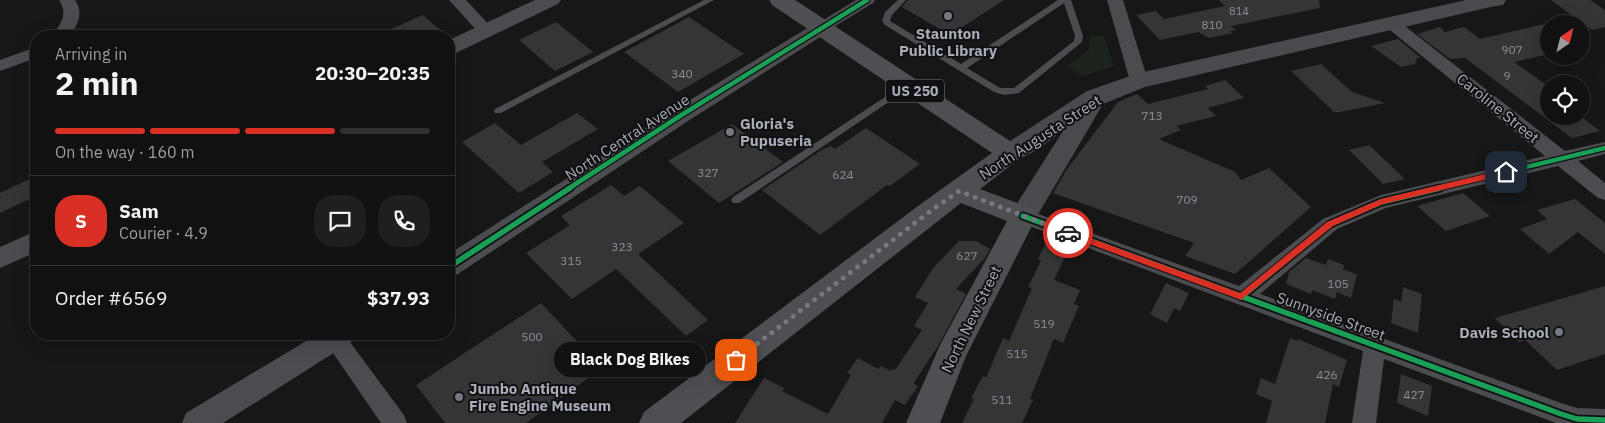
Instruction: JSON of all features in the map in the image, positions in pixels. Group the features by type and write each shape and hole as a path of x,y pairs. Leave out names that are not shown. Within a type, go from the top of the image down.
{"main road":[{"name":"US 250","path":"780,0 1010,153"},
{"name":"North Augusta Street","path":"656,423 932,210 1010,153 1096,97 1139,80 1495,0"},
{"name":"North New Street","path":"923,423 951,354 1023,216 1096,97"},
{"path":"959,191 1023,216"}],"street":[{"path":"65,30 72,8 67,0"},
{"path":"457,0 485,30"},
{"path":"455,45 551,0"},
{"path":"821,28 867,0"},
{"path":"1115,0 1139,80"},
{"name":"Caroline Street","path":"1391,23 1605,194"},
{"name":"North Central Avenue","path":"455,263 680,116 821,28"},
{"path":"0,66 30,54"},
{"path":"1241,297 1330,224 1381,202 1605,148"},
{"name":"Sunnyside Street","path":"1023,216 1561,414 1578,419 1605,420"},
{"path":"0,258 30,244"},
{"path":"197,423 327,340"},
{"path":"338,340 395,423"},
{"path":"1364,423 1375,344"}],"lane":[{"path":"498,111 710,0"},
{"path":"902,0 888,14 886,21 888,23 961,68 997,90 1004,92 1016,91 1078,42 1079,36 1065,0 961,68"},
{"path":"736,200 908,85"}],"shaded area":[{"path":"1090,36 1103,36 1114,66 1083,76 1067,67 1089,49"}],"building":[{"name":"Staunton Public Library","path":"908,0 1004,0 950,35 902,7"},
{"path":"1218,0 1319,0 1320,8 1231,26 1236,30 1230,31 1233,33 1209,38 1198,32 1160,40 1136,15 1156,11 1164,19 1225,6"},
{"path":"1551,0 1590,0 1605,10 1605,27 1592,30 1590,29 1590,15 1572,15"},
{"path":"423,15 440,30 389,30"},
{"path":"689,17 744,54 678,92 624,52"},
{"path":"556,22 593,52 555,71 519,40"},
{"path":"1540,25 1540,56 1514,62 1540,81 1540,114 1465,58 1450,59 1417,34 1440,27 1445,32 1464,27 1480,39"},
{"path":"1398,39 1421,58 1417,58 1415,64 1401,67 1371,46"},
{"path":"1321,64 1352,92 1385,103 1334,112 1291,71"},
{"path":"1225,80 1244,98 1208,108 1216,116 1176,126 1181,130 1159,139 1235,172 1241,180 1269,168 1311,207 1235,274 1185,256 1194,243 1053,193 1067,169 1118,102 1137,94 1148,104 1208,89 1205,86"},
{"path":"577,113 598,129 542,162 553,172 519,193 462,142 495,123 521,145"},
{"path":"732,124 783,162 719,203 668,161"},
{"path":"1590,124 1600,131 1572,138 1555,125"},
{"path":"866,128 920,164 890,186 887,185 820,235 762,190 823,149 831,146 835,149"},
{"path":"1369,145 1405,179 1383,184 1349,150"},
{"path":"30,179 30,199 0,213 0,193"},
{"path":"611,185 624,196 640,186 684,223 638,254 708,320 686,336 616,269 572,299 526,253 570,225 561,216"},
{"path":"1463,193 1490,216 1446,231 1417,206"},
{"path":"1575,199 1605,223 1605,254 1578,232 1549,254 1520,229 1547,219 1537,210"},
{"path":"1052,240 1069,248 1054,280 1080,290 1074,304 1079,306 1063,343 1054,339 1030,399 1033,400 1022,423 962,423 974,399 971,398 983,376 986,378 1003,338 1009,341 1032,288 1028,287 1041,261 1038,259 1047,241 1051,242"},
{"path":"959,241 976,241 990,249 985,258 956,289 966,294 938,346 915,381 914,384 918,386 905,405 895,400 882,423 735,423 764,378 784,388 782,391 828,414 851,375 847,373 858,358 878,369 881,366 891,371 892,368 895,370 922,330 914,326 928,303 915,297 933,268"},
{"path":"1306,258 1326,265 1328,259 1344,265 1343,269 1357,275 1351,298 1337,292 1335,299 1312,290 1311,294 1286,284 1289,272"},
{"path":"1166,283 1189,293 1180,311 1174,308 1167,323 1150,314"},
{"path":"1605,286 1605,354 1557,370 1525,340 1519,342 1495,318"},
{"path":"1403,287 1422,294 1418,333 1391,323 1394,299 1401,302"},
{"path":"541,303 602,368 526,423 445,423 416,385"},
{"path":"1290,338 1297,341 1298,339 1347,360 1339,387 1333,384 1325,423 1266,423 1272,401 1256,394 1261,378 1275,384"},
{"path":"1401,374 1432,386 1428,416 1397,403"}],"cycle path":[{"path":"455,263 680,116 867,0"},
{"path":"1241,297 1330,224 1381,202 1605,148"},
{"path":"1023,216 1561,414 1577,419 1605,420"}],"way so far":[{"path":"736,360 959,191 1068,233"}],"place":[{"name":"Staunton Public Library","path":"948,16"},
{"name":"Gloria's Pupuseria","path":"730,132"},
{"name":"Davis School","path":"1559,332"},
{"name":"Black Dog Bikes","path":"736,360"},
{"name":"Jumbo Antique Fire Engine Museum","path":"459,397"}],"route":[{"path":"1068,233 1241,297 1330,224 1381,202 1506,172"}]}
